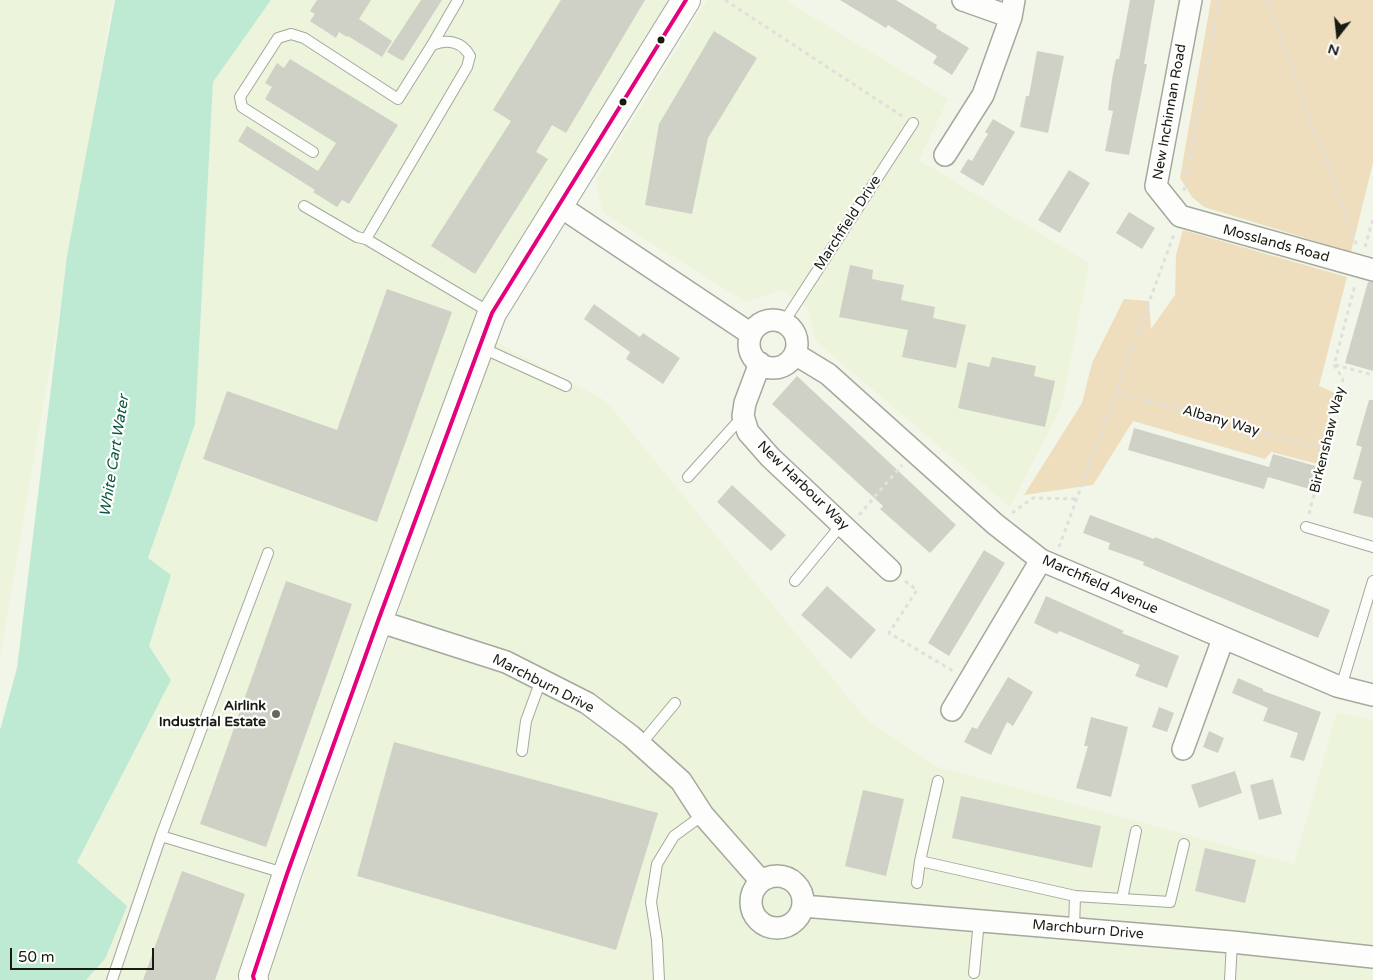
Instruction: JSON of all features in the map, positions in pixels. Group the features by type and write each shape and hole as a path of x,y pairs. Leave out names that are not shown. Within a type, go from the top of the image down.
{"street":[{"path":"254,980 253,976 287,874 492,313 686,0"},
{"path":"945,155 983,95 1013,9 963,0"},
{"name":"New Inchinnan Road","path":"1180,216 1156,186 1190,0"},
{"path":"558,205 752,334"},
{"name":"Mosslands Road","path":"1180,216 1365,265"},
{"path":"776,320 784,322 790,326 797,339 795,354 784,365 767,367 760,363 750,350 752,334 761,323 776,320"},
{"name":"Marchfield Avenue","path":"795,354 828,374 995,524 1046,563 1341,687 1373,695"},
{"path":"743,416 760,363"},
{"name":"New Harbour Way","path":"743,416 748,432 770,457 890,570"},
{"path":"952,710 1046,563"},
{"name":"Marchburn Drive","path":"378,621 506,662 587,704 641,744 680,781 703,815 761,881"},
{"path":"1183,749 1223,638"},
{"path":"779,876 788,878 801,891 803,906 801,914 788,927 772,928 764,926 757,920 750,905 754,888 761,881 779,876"},
{"name":"Marchburn Drive","path":"803,906 1232,942 1373,957"}],"lane":[{"path":"313,152 242,107 240,97 278,38 291,34 304,38 398,99 458,0"},
{"path":"366,239 467,67 470,56 466,48 457,43 442,41 432,45"},
{"name":"Marchfield Drive","path":"784,322 913,123"},
{"path":"304,206 357,237 366,239 492,313"},
{"path":"479,346 566,386"},
{"path":"688,477 743,416"},
{"path":"795,580 845,526"},
{"path":"1306,527 1373,547"},
{"path":"112,980 161,836 268,553"},
{"path":"1341,687 1373,581"},
{"path":"522,751 526,721 540,680"},
{"path":"641,744 675,703"},
{"path":"917,884 920,861 938,781"},
{"path":"659,980 657,940 651,902 658,864 674,836 703,815"},
{"path":"1122,899 1136,831"},
{"path":"161,836 287,874"},
{"path":"920,861 1075,896 1170,902 1184,844"},
{"path":"1074,929 1075,896"},
{"path":"974,973 979,920"},
{"path":"1230,980 1232,942"}],"path":[{"path":"725,0 913,123"},
{"path":"1046,563 1078,499 1180,216 1219,0"},
{"path":"1267,0 1365,265"},
{"name":"Birkenshaw Way","path":"1306,527 1343,380 1334,365 1365,265 1373,219"},
{"path":"1334,365 1373,376"},
{"name":"Albany Way","path":"1117,392 1326,450"},
{"path":"845,526 914,451"},
{"path":"995,524 1033,498 1078,499"},
{"path":"890,570 917,590 889,633 969,681"}],"shaded area":[{"path":"0,0 113,0 0,656"},
{"path":"271,0 677,0 487,303 236,980 86,980 105,959 76,862 171,680 149,646 171,575 148,558 195,424 213,82"},
{"path":"707,0 785,0 948,99 919,160 1089,263 1062,405 1010,507 816,341 808,308 783,290 746,302 603,213 596,180"},
{"path":"1211,0 1373,0 1373,163 1351,252 1204,207 1192,197 1180,178"},
{"path":"1183,230 1347,277 1319,386 1335,393 1318,464 1271,452 1265,459 1133,421 1093,485 1024,495 1082,403 1092,363 1124,299 1149,301 1151,329 1175,295 1176,255"},
{"path":"495,341 606,401 865,718 935,766 1294,864 1337,712 1373,720 1373,980 267,980"}],"water":[{"name":"White Cart Water","path":"115,0 271,0 213,82 195,424 148,558 171,575 149,646 171,680 77,862 127,906 105,959 86,980 0,980 0,730 17,668 67,256"}],"building":[{"path":"317,0 371,0 359,19 392,41 382,57 339,32 336,38 310,21 315,14 310,11"},
{"path":"421,0 442,0 403,61 387,52"},
{"path":"561,0 645,0 566,133 552,125 536,152 548,159 475,274 431,246 511,121 493,110"},
{"path":"840,0 896,0 937,25 936,28 969,48 952,75 933,63 937,56 888,25 886,28"},
{"path":"1130,0 1155,0 1144,64 1147,64 1129,155 1105,151 1113,111 1108,110 1112,79 1116,59 1119,59"},
{"path":"714,31 757,58 708,138 692,214 645,205 659,124"},
{"path":"1037,51 1064,56 1048,133 1020,127 1026,96 1029,96"},
{"path":"290,59 398,125 349,204 342,200 337,207 313,192 315,190 238,141 247,126 318,171 336,143 265,99 272,87 265,83 277,63 284,68"},
{"path":"993,119 1015,132 983,186 960,172 968,159 972,161 988,134 985,132"},
{"path":"1069,170 1090,183 1060,233 1038,220"},
{"path":"1129,212 1155,228 1142,249 1116,233"},
{"path":"850,265 873,270 872,279 904,285 901,300 935,307 933,318 966,325 956,368 902,357 908,330 839,317"},
{"path":"1368,282 1373,282 1373,371 1345,363"},
{"path":"387,289 452,312 377,522 203,459 227,391 337,430"},
{"path":"594,304 640,337 643,333 680,358 663,384 626,359 630,352 584,319"},
{"path":"992,357 1036,366 1034,376 1055,381 1045,427 958,408 968,362 989,367"},
{"path":"797,376 956,525 930,553 880,509 883,506 772,404"},
{"path":"1369,400 1373,400 1373,518 1353,513 1362,481 1353,479 1362,447 1356,445"},
{"path":"1134,428 1269,467 1273,454 1319,467 1313,490 1268,477 1264,489 1128,450"},
{"path":"732,485 786,535 771,551 717,502"},
{"path":"1090,515 1154,539 1155,537 1330,610 1318,638 1143,565 1144,562 1108,549 1110,543 1083,533"},
{"path":"984,550 1005,563 949,656 928,643"},
{"name":"Airlink Industrial Estate","path":"286,581 352,604 266,847 200,824"},
{"path":"827,586 876,630 851,659 801,615"},
{"path":"1046,596 1124,631 1122,633 1179,656 1167,688 1135,676 1140,665 1059,631 1057,634 1034,623"},
{"path":"1008,677 1033,692 1013,726 1007,722 991,755 964,742 972,727 977,729"},
{"path":"1238,678 1263,689 1263,691 1321,712 1304,761 1290,757 1298,733 1263,721 1268,708 1232,693"},
{"path":"1159,707 1174,713 1167,732 1152,727"},
{"path":"1091,717 1128,727 1111,797 1076,788 1088,746 1084,746"},
{"path":"1209,731 1224,738 1218,753 1203,747"},
{"path":"394,742 658,813 616,950 357,876"},
{"path":"1235,771 1242,793 1199,808 1191,785"},
{"path":"1273,779 1282,814 1259,820 1250,785"},
{"path":"863,790 904,799 886,876 845,866"},
{"path":"961,796 1101,826 1092,868 952,838"},
{"path":"1205,848 1256,860 1245,903 1195,891"},
{"path":"182,871 245,894 215,980 143,980"}],"transit line":[{"path":"254,980 253,976 287,874 492,313 686,0"}],"place":[{"name":"Airlink Industrial Estate","path":"276,714"}]}
